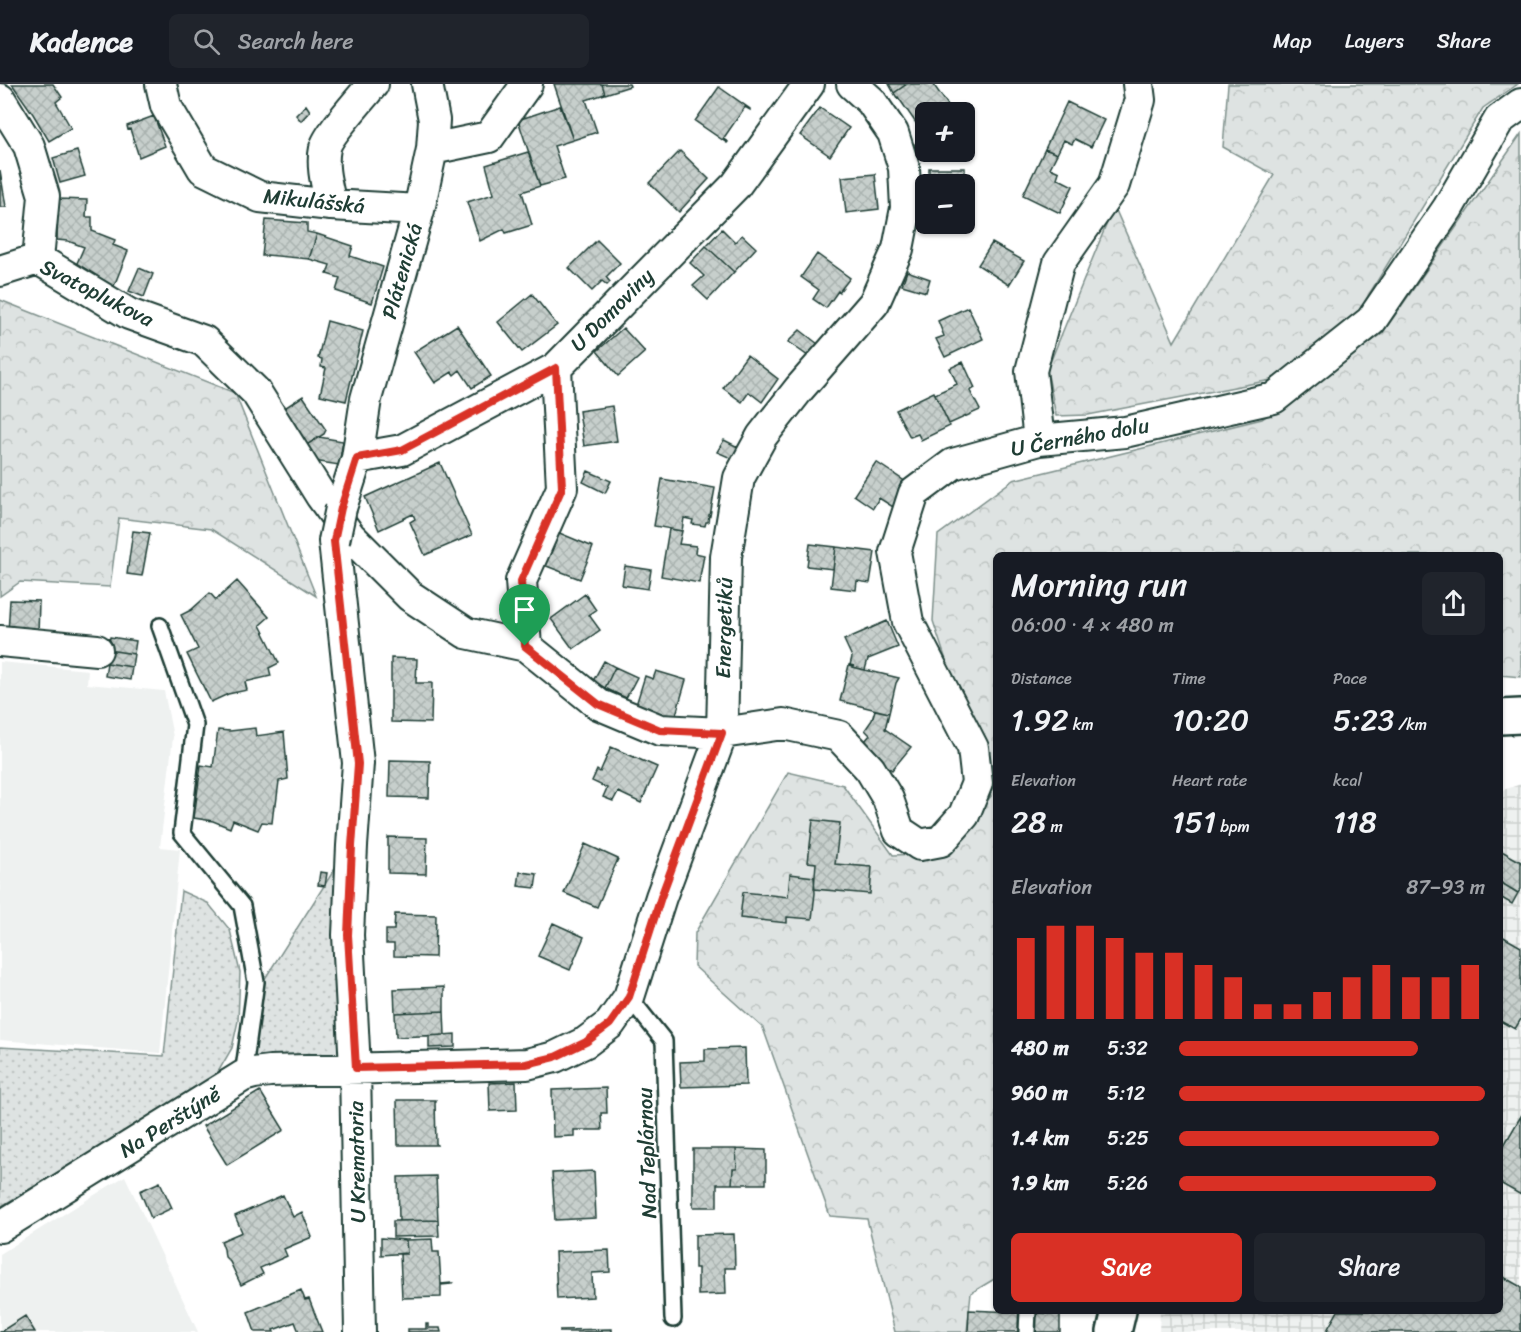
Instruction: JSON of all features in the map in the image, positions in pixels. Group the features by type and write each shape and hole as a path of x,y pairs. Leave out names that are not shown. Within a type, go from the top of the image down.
{"street":[{"name":"Mikulášská","path":"161,84 166,106 203,170 260,197 419,210"},
{"path":"331,204 323,166 325,146 373,84"},
{"name":"Plátenická","path":"357,458 366,399 419,210 432,149 434,120 427,84"},
{"path":"432,149 489,137 526,84"},
{"name":"U Domoviny","path":"357,458 402,450 556,368 736,185 809,84"},
{"name":"Energetiků","path":"722,733 726,558 739,478 762,436 799,389 874,303 898,249 906,208 904,168 893,133 871,101 852,84"},
{"path":"1039,440 1031,371 1059,263 1114,185 1140,100 1138,84"},
{"path":"0,99 29,147 44,196 38,259"},
{"name":"U Černého dolu","path":"722,733 783,724 839,736 870,769 888,799 900,831 920,845 941,841 964,815 977,783 973,748 908,622 895,552 914,493 953,464 1039,440 1125,432 1274,398 1371,321 1448,208 1499,120 1521,104"},
{"name":"Svatoplukova","path":"0,271 38,259 129,314 204,341 256,392 321,496 350,536 410,596 466,633 525,646"},
{"path":"356,1068 526,1064 555,1057 586,1042 610,1024 629,997 661,897 722,733 660,730 598,704 525,646 521,581 562,488 556,368"},
{"name":"U Krematoria","path":"357,458 341,508 334,541 358,764 348,935 356,1068 360,1332"},
{"path":"0,641 97,650"},
{"path":"1503,717 1521,716"},
{"name":"Na Perštýně","path":"0,1227 243,1077 270,1071 356,1068"},
{"path":"1112,1314 1113,1332"},
{"path":"1113,1332 1118,1314"}],"lane":[{"path":"160,626 195,724 182,833 242,906 256,982 243,1077"},
{"name":"Nad Teplárnou","path":"629,997 664,1041 673,1319"},
{"path":"1027,1332 1028,1314"}],"shaded area":[{"path":"0,662 88,670 87,684 164,691 173,737 160,847 180,849 160,1053 0,1040"},
{"path":"1521,784 1521,1332 1159,1332 1160,1314 1503,1314 1503,790"},
{"path":"125,1176 198,1332 0,1332 0,1254"}],"green space":[{"path":"1228,84 1518,84 1483,108 1357,314 1271,380 1088,415 1056,416 1047,370 1114,206 1174,342 1274,175 1223,147"},
{"path":"1521,134 1521,677 1503,675 1503,552 993,552 993,1280 971,1293 967,1332 895,1332 867,1219 830,1216 763,1028 694,966 695,933 788,772 843,785 893,855 946,853 991,796 933,621 938,535 1013,480 1262,419 1382,334"},
{"path":"0,300 235,393 316,596 211,529 119,518 110,587 20,582 0,596"},
{"path":"343,856 344,1056 252,1062 264,980"},
{"path":"181,891 208,903 230,930 240,972 238,1021 232,1048 214,1079 0,1207 0,1047 164,1056"}],"building":[{"path":"12,84 53,84 62,97 56,102 71,128 49,141"},
{"path":"554,84 602,84 605,94 586,100 597,132 573,140"},
{"path":"602,84 629,84 630,86 605,94"},
{"path":"889,84 907,84 894,93"},
{"path":"907,84 933,84 946,102 915,102 915,122 894,93"},
{"path":"719,87 750,109 745,107 723,139 727,143 695,121"},
{"path":"1067,102 1104,120 1091,147 1075,139 1072,144 1064,140 1057,154 1045,149"},
{"path":"306,105 310,111 301,121 296,115"},
{"path":"560,106 573,140 554,146 565,179 540,186 518,120"},
{"path":"820,108 849,128 830,156 800,135"},
{"path":"154,116 165,146 139,157 127,126"},
{"path":"1045,149 1057,154 1050,168 1059,172 1057,178 1073,186 1060,213 1023,195"},
{"path":"77,151 85,176 60,183 53,158"},
{"path":"680,151 709,179 679,212 649,183"},
{"path":"528,152 540,186 522,192 532,225 506,233 504,229 480,241 467,202 494,194 486,165"},
{"path":"929,168 965,168 965,174 929,174"},
{"path":"0,170 6,207 0,207"},
{"path":"875,174 879,209 846,213 842,177"},
{"path":"58,199 87,200 86,217 92,217 92,231 115,240 113,245 128,251 114,286 74,270 84,247 57,240"},
{"path":"266,220 307,223 307,232 317,234 309,259 262,256"},
{"path":"722,229 735,242 742,235 756,248 734,272 706,246"},
{"path":"317,234 353,246 350,256 383,267 372,303 336,291 340,278 327,274 330,265 309,259"},
{"path":"597,240 620,263 606,277 610,282 607,285 602,281 592,291 569,268"},
{"path":"992,243 1024,261 1009,285 978,265"},
{"path":"706,246 734,272 708,300 693,286 704,276 690,263"},
{"path":"817,254 850,278 826,308 813,299 819,290 801,277"},
{"path":"139,268 153,274 144,297 129,291"},
{"path":"907,271 930,279 926,292 902,285"},
{"path":"532,294 557,325 522,352 498,322"},
{"path":"968,307 983,339 945,357 936,339 944,336 938,321"},
{"path":"327,321 363,331 346,401 320,395 326,368 321,367 322,359 318,358"},
{"path":"457,325 491,376 472,388 460,370 454,375 452,372 435,383 414,352"},
{"path":"623,328 645,352 618,376 597,351"},
{"path":"800,330 818,344 808,356 788,342"},
{"path":"747,355 778,379 762,402 749,392 742,402 723,388"},
{"path":"963,362 975,388 970,391 980,410 949,424 935,394 957,384 950,368"},
{"path":"934,392 950,426 921,440 918,434 910,437 896,410"},
{"path":"303,396 326,430 324,434 305,446 283,409"},
{"path":"612,406 617,441 584,446 579,411"},
{"path":"319,437 343,441 339,465 314,461 305,446"},
{"path":"724,440 744,450 738,461 717,452"},
{"path":"876,462 909,484 893,507 879,498 873,508 854,495"},
{"path":"440,463 472,535 425,555 410,522 415,519 413,514 379,530 365,497"},
{"path":"588,471 611,481 605,493 583,482"},
{"path":"662,479 715,488 710,516 705,526 692,524 693,520 684,518 682,531 654,526"},
{"path":"669,529 682,531 679,544 696,546 695,553 704,555 699,583 661,576"},
{"path":"133,531 150,533 142,576 127,574"},
{"path":"557,532 593,547 580,579 544,565"},
{"path":"810,544 836,547 833,569 807,566"},
{"path":"836,547 875,552 870,583 857,581 856,590 831,587"},
{"path":"625,566 651,570 648,589 622,585"},
{"path":"237,581 269,617 260,625 279,663 269,668 271,676 245,682 247,690 228,694 211,702 187,654 198,649 181,615 191,610 210,593 216,600"},
{"path":"585,594 596,610 589,615 600,630 573,649 551,619"},
{"path":"10,600 39,601 38,635 8,633"},
{"path":"887,621 898,647 868,659 865,670 850,665 852,657 844,640"},
{"path":"110,637 136,641 134,654 108,650"},
{"path":"108,650 134,654 132,667 107,663"},
{"path":"391,658 417,659 416,683 432,683 431,723 391,722"},
{"path":"604,661 615,667 605,688 593,681"},
{"path":"107,663 132,667 130,680 105,676"},
{"path":"849,665 899,678 889,713 840,701"},
{"path":"615,667 637,677 626,698 605,688"},
{"path":"656,671 686,680 675,718 636,705 645,676 653,679"},
{"path":"875,710 889,713 885,729 911,747 892,770 861,746 870,735 865,730"},
{"path":"255,728 256,736 284,732 288,779 279,781 272,823 262,822 258,830 233,820 230,828 213,821 194,818 201,765 213,767 218,730"},
{"path":"611,747 657,767 641,803 618,792 613,801 603,797 607,788 592,781 597,770 600,772"},
{"path":"390,760 430,761 429,798 389,797"},
{"path":"813,820 840,823 835,864 872,867 870,894 814,889 816,863 808,862"},
{"path":"388,837 427,838 426,874 388,873"},
{"path":"585,844 618,859 597,907 564,893"},
{"path":"1503,852 1521,862 1521,889 1518,893 1503,884"},
{"path":"320,872 327,873 325,886 318,885"},
{"path":"520,872 537,874 535,888 518,886"},
{"path":"790,874 814,877 812,919 787,917 787,923 740,918 743,892 788,897"},
{"path":"1503,884 1518,893 1512,904 1503,899"},
{"path":"395,914 436,915 435,957 394,956 394,944 386,944 386,930 394,930"},
{"path":"553,923 584,937 570,970 538,956"},
{"path":"1503,937 1521,947 1521,1019 1515,1029 1503,1023"},
{"path":"444,987 444,1011 395,1013 394,989"},
{"path":"444,1011 445,1035 396,1037 395,1013"},
{"path":"455,1034 455,1047 429,1048 429,1036"},
{"path":"745,1048 746,1085 681,1087 680,1062 705,1061 705,1049"},
{"path":"516,1082 517,1110 490,1111 489,1083"},
{"path":"606,1088 607,1113 601,1113 602,1130 574,1130 574,1136 553,1137 552,1090"},
{"path":"260,1091 284,1130 227,1165 203,1126"},
{"path":"397,1100 436,1100 437,1145 398,1145"},
{"path":"1521,1116 1521,1195 1503,1185 1503,1147"},
{"path":"693,1149 736,1149 737,1169 733,1169 732,1184 717,1184 717,1207 693,1207"},
{"path":"736,1149 766,1150 766,1184 732,1184 733,1169 737,1169"},
{"path":"594,1171 596,1218 555,1220 552,1173"},
{"path":"436,1176 438,1220 399,1221 398,1177"},
{"path":"160,1182 172,1208 151,1218 140,1191"},
{"path":"283,1195 293,1217 302,1212 312,1237 284,1249 287,1256 260,1268 263,1274 241,1285 230,1262 225,1257 221,1241 242,1232 235,1216"},
{"path":"438,1220 439,1236 393,1237 393,1221"},
{"path":"734,1234 735,1268 725,1268 726,1294 698,1295 695,1235"},
{"path":"381,1238 406,1240 407,1253 381,1255"},
{"path":"432,1239 433,1252 439,1252 441,1284 452,1283 441,1285 441,1297 402,1298 400,1254 407,1254 406,1240"},
{"path":"609,1250 610,1272 592,1273 593,1297 557,1299 555,1252"},
{"path":"1503,1277 1521,1287 1521,1332 1326,1332 1336,1314 1503,1314"},
{"path":"301,1290 305,1300 309,1299 322,1332 299,1332 295,1322 273,1330 274,1332 255,1332 248,1312"},
{"path":"969,1310 993,1311 993,1314 1060,1314 1060,1332 968,1332"},
{"path":"25,1316 35,1332 0,1332"},
{"path":"426,1324 428,1328 440,1328 441,1332 408,1332 408,1329 426,1329"},
{"path":"612,1329 612,1332 560,1332 560,1330"}],"route":[{"path":"556,368 562,488 521,581 525,646 598,704 660,730 722,733 661,897 629,997 610,1024 586,1042 555,1057 526,1064 356,1068 348,935 358,764 336,574 334,541 341,508 357,458 402,450 556,368"}]}
